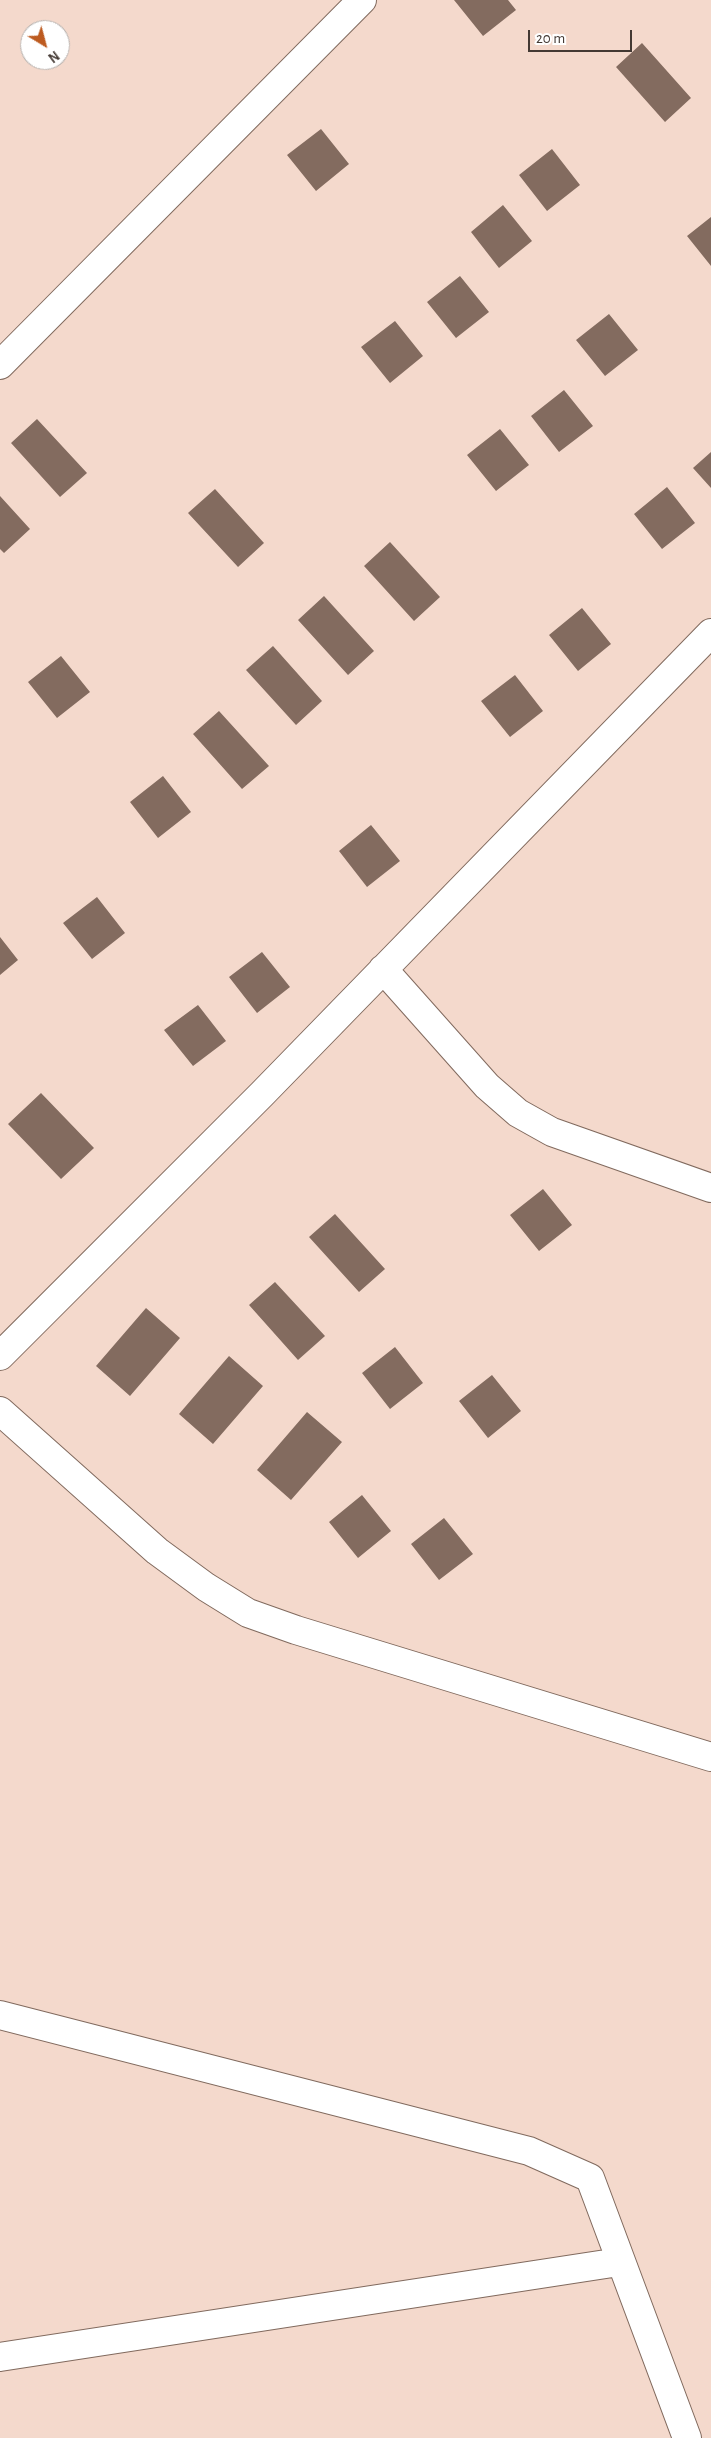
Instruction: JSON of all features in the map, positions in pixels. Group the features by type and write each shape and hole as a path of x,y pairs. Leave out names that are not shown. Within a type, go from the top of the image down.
{"street":[{"path":"0,365 362,0"},
{"path":"0,1356 262,1094 711,633"},
{"path":"383,969 487,1086 518,1113 552,1132 711,1188"},
{"path":"0,1412 157,1551 206,1587 248,1613 296,1630 711,1757"},
{"path":"0,2015 529,2151 590,2178 619,2262 687,2438"},
{"path":"0,2357 619,2262"}],"building":[{"path":"454,0 508,0 516,10 483,36"},
{"path":"642,43 691,98 665,122 616,67"},
{"path":"321,129 349,164 316,191 287,155"},
{"path":"552,149 580,185 547,211 519,175"},
{"path":"503,205 532,241 499,268 471,232"},
{"path":"711,217 711,266 687,236"},
{"path":"460,276 489,312 456,338 427,302"},
{"path":"609,314 638,350 605,376 576,340"},
{"path":"395,321 423,356 390,383 361,347"},
{"path":"564,390 593,426 559,452 531,416"},
{"path":"37,419 87,473 60,497 11,443"},
{"path":"500,429 529,465 496,491 467,455"},
{"path":"711,452 711,488 693,468"},
{"path":"667,487 695,523 662,549 634,514"},
{"path":"215,489 264,543 238,567 188,513"},
{"path":"0,496 30,529 4,553 0,549"},
{"path":"390,542 440,597 414,621 364,566"},
{"path":"324,596 374,651 348,675 298,620"},
{"path":"582,608 611,644 578,671 549,635"},
{"path":"273,646 322,701 296,725 246,670"},
{"path":"61,656 90,692 57,718 28,682"},
{"path":"515,675 543,711 510,737 481,701"},
{"path":"219,711 269,766 242,789 193,734"},
{"path":"163,776 191,812 158,838 130,802"},
{"path":"371,825 400,861 367,887 339,851"},
{"path":"97,897 125,933 92,959 63,923"},
{"path":"0,937 18,960 0,975"},
{"path":"262,952 290,987 257,1013 229,977"},
{"path":"198,1005 226,1041 193,1066 164,1030"},
{"path":"41,1093 94,1148 61,1179 8,1124"},
{"path":"543,1189 572,1225 539,1251 510,1215"},
{"path":"335,1214 385,1269 359,1292 309,1237"},
{"path":"275,1282 325,1336 298,1360 249,1305"},
{"path":"146,1308 180,1338 130,1396 96,1366"},
{"path":"395,1347 423,1383 390,1409 362,1373"},
{"path":"229,1356 263,1386 213,1444 179,1414"},
{"path":"492,1375 521,1411 488,1438 459,1401"},
{"path":"307,1412 342,1442 291,1500 257,1470"},
{"path":"362,1495 391,1531 358,1558 329,1522"},
{"path":"444,1518 473,1554 439,1580 411,1544"}]}
